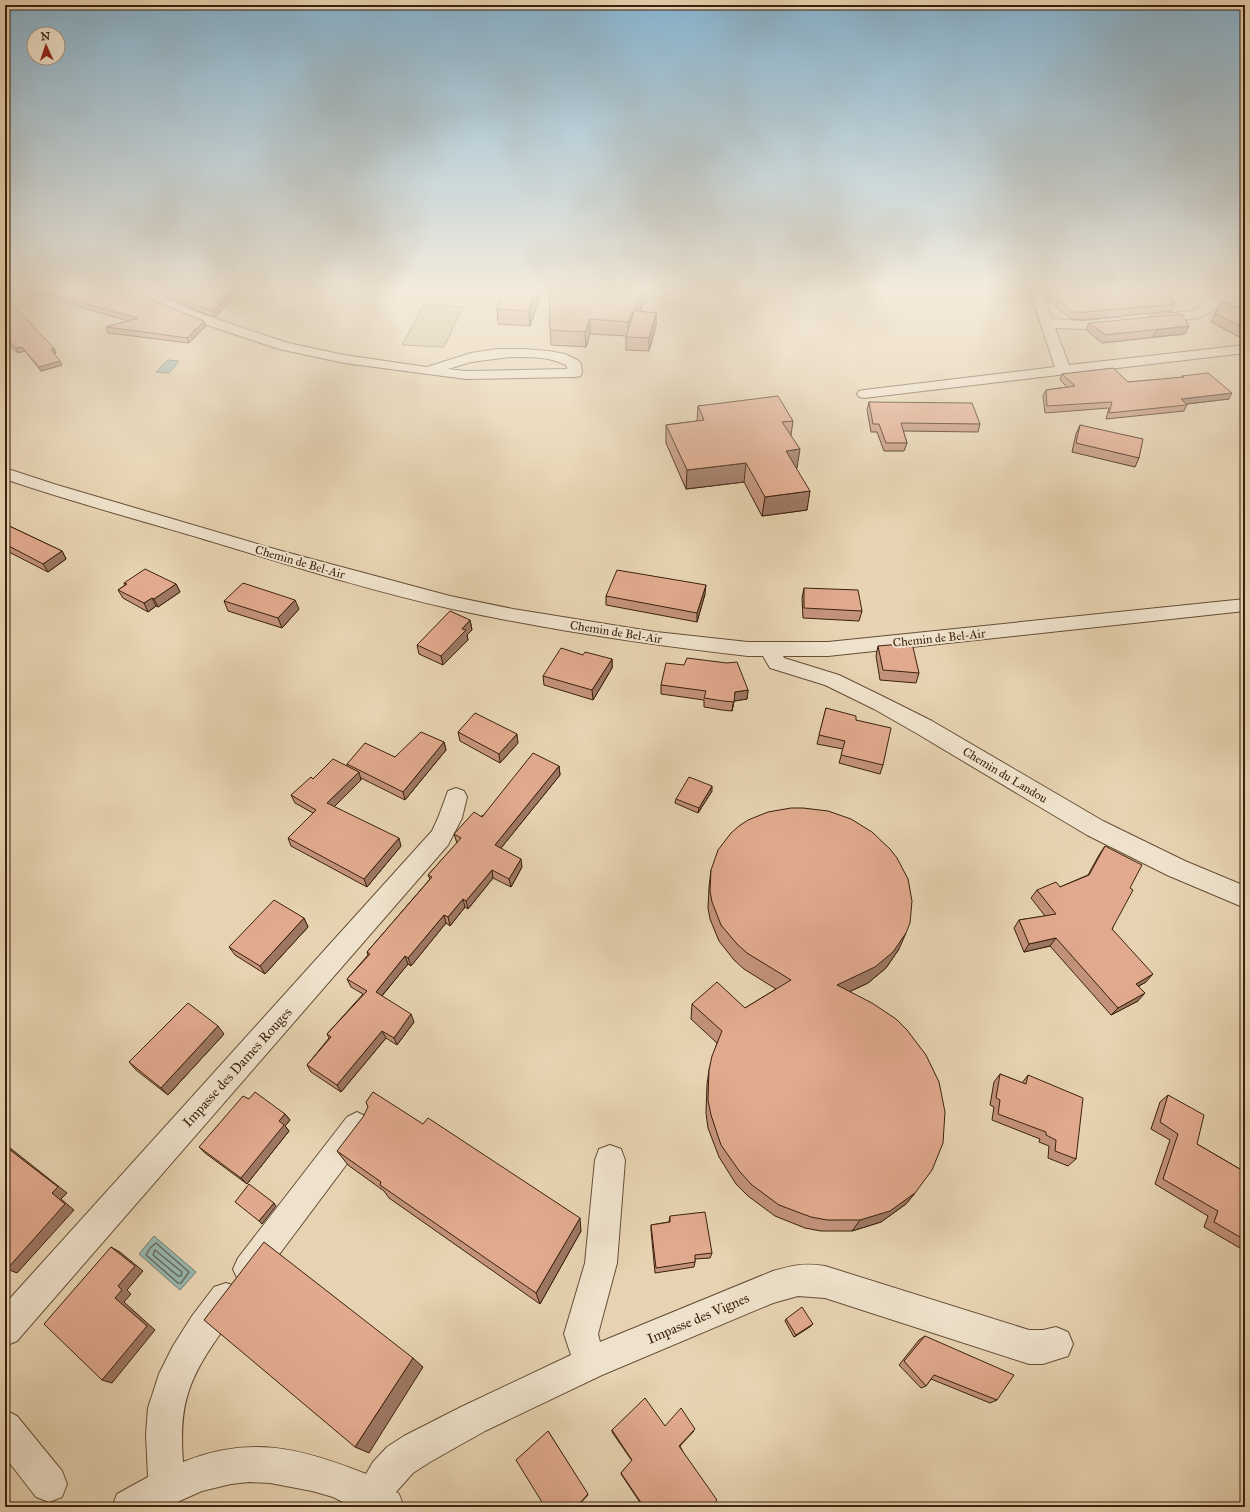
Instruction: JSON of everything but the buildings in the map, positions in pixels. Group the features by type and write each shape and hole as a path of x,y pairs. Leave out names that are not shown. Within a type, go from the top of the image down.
{"street":[{"path":"348,360 466,375 575,374 574,364 566,360"},
{"path":"428,371 463,360"},
{"path":"1060,360 1064,371"},
{"path":"864,394 1158,360"},
{"name":"Chemin de Bel-Air","path":"5,473 51,489 257,549 390,587 450,602 513,615 656,639 717,646 772,650 835,648 1245,605"},
{"name":"Chemin du Landou","path":"772,650 774,659 777,663 832,680 881,704 924,727 1095,828 1176,868 1245,897"},
{"name":"Impasse des Dames Rouges","path":"5,1329 440,838 450,818 456,797"},
{"path":"167,1487 164,1425 170,1390 181,1364 193,1342 361,1122"},
{"path":"590,1363 581,1334 601,1263 610,1160"},
{"name":"Impasse des Vignes","path":"380,1502 386,1474 400,1460 417,1449 473,1419 590,1363 751,1295 798,1280 825,1282 1029,1347 1043,1347 1056,1344"},
{"path":"5,1428 49,1484"},
{"path":"130,1507 167,1487 202,1473 232,1466 268,1465 302,1470 337,1480 380,1502"}],"water":[{"path":"168,360 179,361 169,373 156,372"},
{"path":"154,1236 196,1272 180,1290 139,1254"}]}
